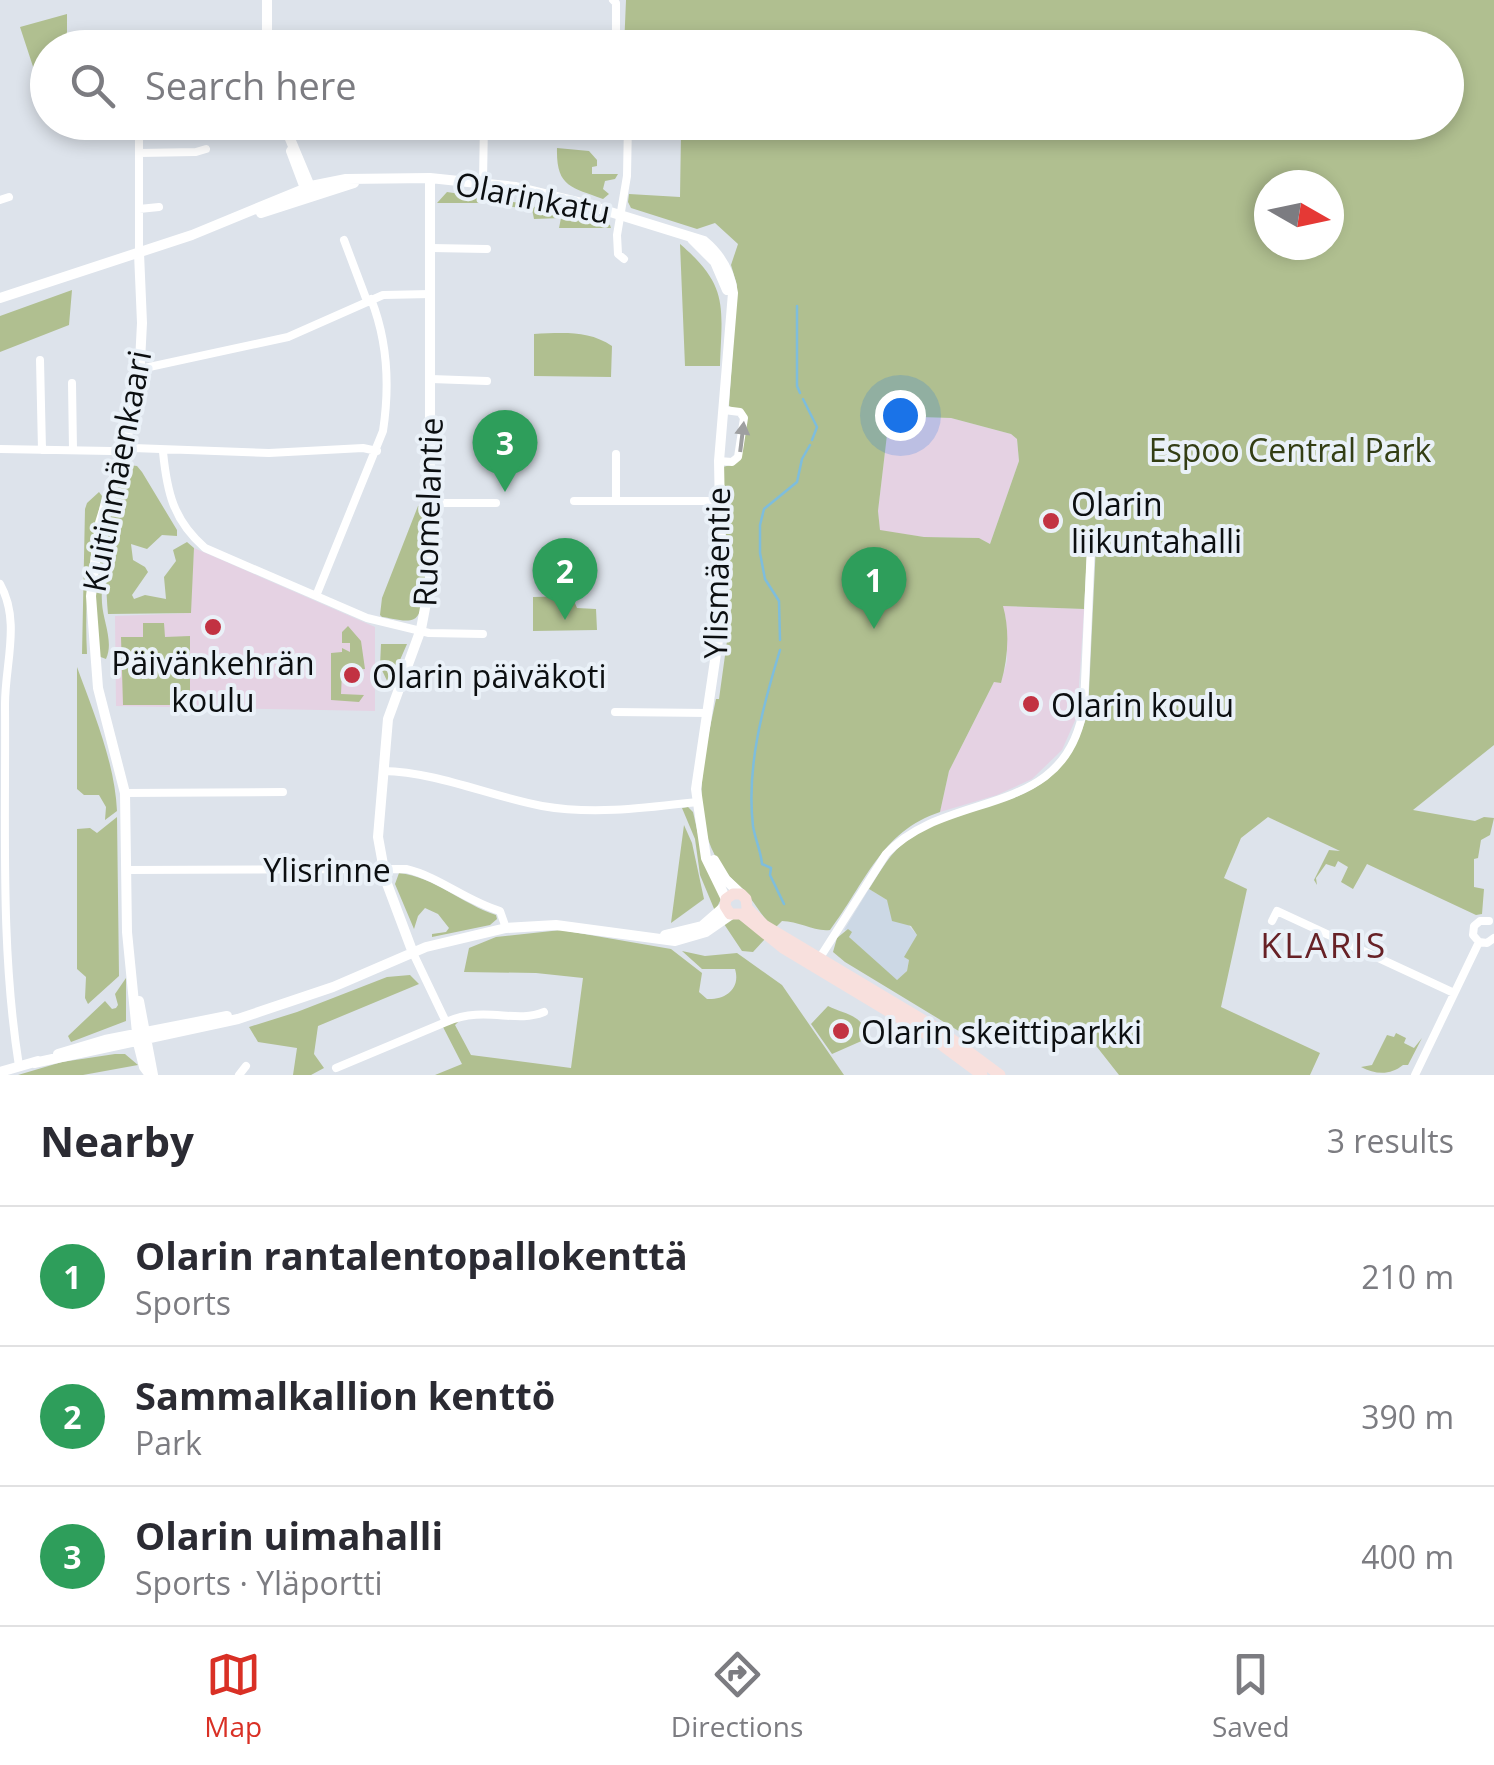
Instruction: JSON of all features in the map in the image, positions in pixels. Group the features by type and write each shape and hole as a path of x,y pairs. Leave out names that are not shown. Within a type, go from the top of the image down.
{"main road":[{"path":"267,0 267,30"},
{"path":"289,140 292,159 308,190"},
{"name":"Olarinkatu","path":"0,298 239,218 272,211 308,190 370,179 430,178 538,191 692,238 721,265"},
{"name":"Ruomelantie","path":"413,952 382,868 378,837 392,701 421,630 430,582 430,178"},
{"name":"Kuitinmäenkaari","path":"139,253 140,369 100,522 90,596 96,674 125,793 127,932 144,1067 151,1075"},
{"name":"Ylismäentie","path":"721,265 731,301 719,461 722,613 696,802 712,871 734,908 982,1075"},
{"name":"Ylismäentie","path":"704,844 726,880 741,894"},
{"path":"0,1072 81,1046 258,1012 333,988 413,952 506,928 556,924 644,936 690,931 734,908 746,899 741,894"},
{"name":"Ylismäentie","path":"817,962 949,1036 1000,1075"}],"street":[{"path":"613,0 616,30"},
{"path":"139,140 139,253"},
{"path":"482,182 483,140"},
{"path":"624,259 618,254 628,176 628,140"},
{"path":"139,153 206,149"},
{"path":"138,209 159,207"},
{"path":"316,596 377,451 387,407 386,348 344,240"},
{"path":"431,248 487,249"},
{"path":"140,369 274,341 390,294 430,294"},
{"path":"40,360 42,450"},
{"path":"431,379 488,380"},
{"path":"72,383 73,450"},
{"path":"719,461 736,460 744,418 740,412 724,410"},
{"path":"0,449 269,454 363,448 377,451"},
{"path":"163,452 170,503 177,517 200,544 223,558 366,618 435,634 484,634"},
{"path":"616,454 616,501"},
{"path":"574,501 718,500"},
{"path":"430,503 496,503"},
{"path":"817,962 899,840 936,819 1027,790 1063,759 1078,730 1084,705 1091,545"},
{"path":"0,584 12,611 4,657 4,990 19,1066"},
{"path":"615,712 708,713"},
{"path":"383,771 411,772 560,809 601,811 696,802"},
{"path":"125,793 283,792"},
{"name":"Ylisrinne","path":"127,870 382,868 423,873 478,905 500,911 506,928"},
{"path":"1494,910 1492,923 1480,920 1473,935 1479,942 1488,943 1494,938"},
{"path":"1272,921 1277,911 1454,993"},
{"path":"1415,1075 1479,942"},
{"path":"413,952 446,1022"},
{"path":"336,1068 446,1022 480,1013 533,1017 544,1012"},
{"path":"959,1075 968,1064"},
{"path":"239,1075 246,1066"}],"shaded area":[{"path":"951,418 1017,439 1019,461 990,544 979,538 880,531 878,511 887,435 907,419"},
{"name":"Päivänkehrän koulu","path":"194,548 375,627 375,711 116,706 115,616 190,613"},
{"name":"Olarin koulu","path":"1002,606 1084,609 1077,716 1062,750 1032,779 997,795 940,812 949,771 994,682 1001,682 1007,661"},
{"path":"869,889 887,900 917,935 905,957 909,960 907,971 896,981 849,937 851,932 844,930"}],"green space":[{"name":"Espoo Central Park","path":"626,0 1494,0 1494,745 1413,810 1475,821 1494,818 1490,835 1481,840 1478,858 1474,859 1474,887 1484,889 1482,914 1476,915 1367,864 1353,889 1341,882 1348,867 1338,861 1335,867 1326,864 1316,878 1317,885 1314,880 1329,850 1340,851 1268,817 1241,838 1224,878 1247,889 1221,1007 1320,1053 1310,1075 1119,1075 1086,1033 1009,1024 979,1029 967,1036 833,952 837,938 848,929 852,932 849,937 897,980 907,971 909,960 904,957 917,935 911,926 892,921 887,900 869,889 891,856 935,824 1036,787 1057,771 1074,747 1088,712 1096,544 1088,535 1084,609 1003,606 1007,644 1001,683 994,682 949,771 940,812 903,832 888,846 830,930 782,921 775,928 724,869 710,845 702,804 704,762 719,699 731,612 722,473 723,467 734,464 746,415 729,406 737,285 731,265 738,244 715,223 697,229 631,208 629,194 680,197 681,140 1464,140 1464,30 625,30","holes":["951,418 1017,439 1019,461 990,544 979,538 924,537 880,530 878,511 887,435 907,419"]},
{"path":"67,14 67,30 30,30 30,57 20,27"},
{"path":"557,148 589,151 597,160 592,174 618,174 605,181 603,189 609,194 603,199 568,184 559,171"},
{"path":"447,192 527,204 527,209 486,203 437,203"},
{"path":"538,204 611,228 559,228 561,218 534,219 532,209"},
{"path":"680,244 715,285 721,312 720,366 685,366"},
{"path":"72,290 69,325 0,352 0,316"},
{"path":"534,334 594,337 612,346 611,377 534,376"},
{"path":"129,465 142,472 177,530 177,536 162,535 147,549 131,544 133,560 148,572 132,595 134,599 145,595 166,599 164,577 176,561 173,550 187,542 194,548 191,613 108,614 106,578 111,517"},
{"path":"99,492 102,496 87,593 87,654 82,654 85,509"},
{"path":"422,505 426,582 420,612 411,620 382,617 382,598 418,506"},
{"path":"100,545 104,552 102,603 109,646 106,659 98,656 95,593"},
{"path":"572,596 577,608 596,609 597,630 533,631 533,597"},
{"path":"143,623 164,623 165,637 190,636 190,705 123,705 121,637 143,637"},
{"path":"348,626 361,641 365,669 342,671 341,694 364,695 359,702 331,700 331,653 342,652 342,648 350,652 350,643 342,643 342,632"},
{"path":"381,644 407,644 389,685 380,666"},
{"path":"77,667 112,774 117,811 105,820 106,807 99,795 84,795 77,789"},
{"path":"682,808 693,812 704,860 721,899 715,911 700,875 695,839"},
{"path":"117,817 119,976 88,1004 86,977 77,969 77,829 90,828 97,833"},
{"path":"684,825 692,843 704,899 671,923"},
{"path":"399,873 437,885 497,919 490,925 432,937 449,928 438,914 425,908 414,929 395,884"},
{"path":"739,919 765,939 753,952 742,951 724,924"},
{"path":"561,930 671,949 702,973 699,992 707,999 720,998 734,988 735,969 702,969 682,951 705,956 737,953 782,985 844,1075 435,1075 462,1064 443,1027 460,1020 455,1025 471,1055 571,1068 583,978 464,972 469,948 496,937"},
{"path":"410,975 419,984 318,1026 314,1054 324,1068 311,1075 293,1075 297,1048 258,1042 249,1027 387,977"},
{"path":"126,978 126,1021 71,1042 68,1036 105,1001 116,1008 115,994"},
{"name":"Olarin skeittiparkki","path":"828,1006 859,1020 866,1039 832,1054 811,1024"},
{"path":"1396,1033 1414,1048 1422,1038 1408,1065 1383,1073 1361,1067 1372,1065 1387,1035 1394,1037"},
{"path":"125,1054 138,1065 83,1075 18,1075 62,1062"}],"waterway":[{"path":"797,306 800,393"},
{"path":"803,399 817,427 812,440"},
{"path":"780,640 779,601 765,579 760,525 764,509 797,482 810,445"},
{"path":"780,650 757,737 751,804 762,864 771,868 770,875 784,904"}],"place":[{"name":"Olarin uimahalli","path":"505,492"},
{"name":"Olarin liikuntahalli","path":"1051,521"},
{"name":"Sammalkallion kenttö","path":"565,620"},
{"name":"Päivänkehrän koulu","path":"213,627"},
{"name":"Olarin rantalentopallokenttä","path":"874,629"},
{"name":"Olarin päiväkoti","path":"352,675"},
{"name":"Olarin koulu","path":"1031,704"},
{"name":"Olarin skeittiparkki","path":"841,1031"}],"district":[{"name":"KLARIS","path":"1324,944"}]}
